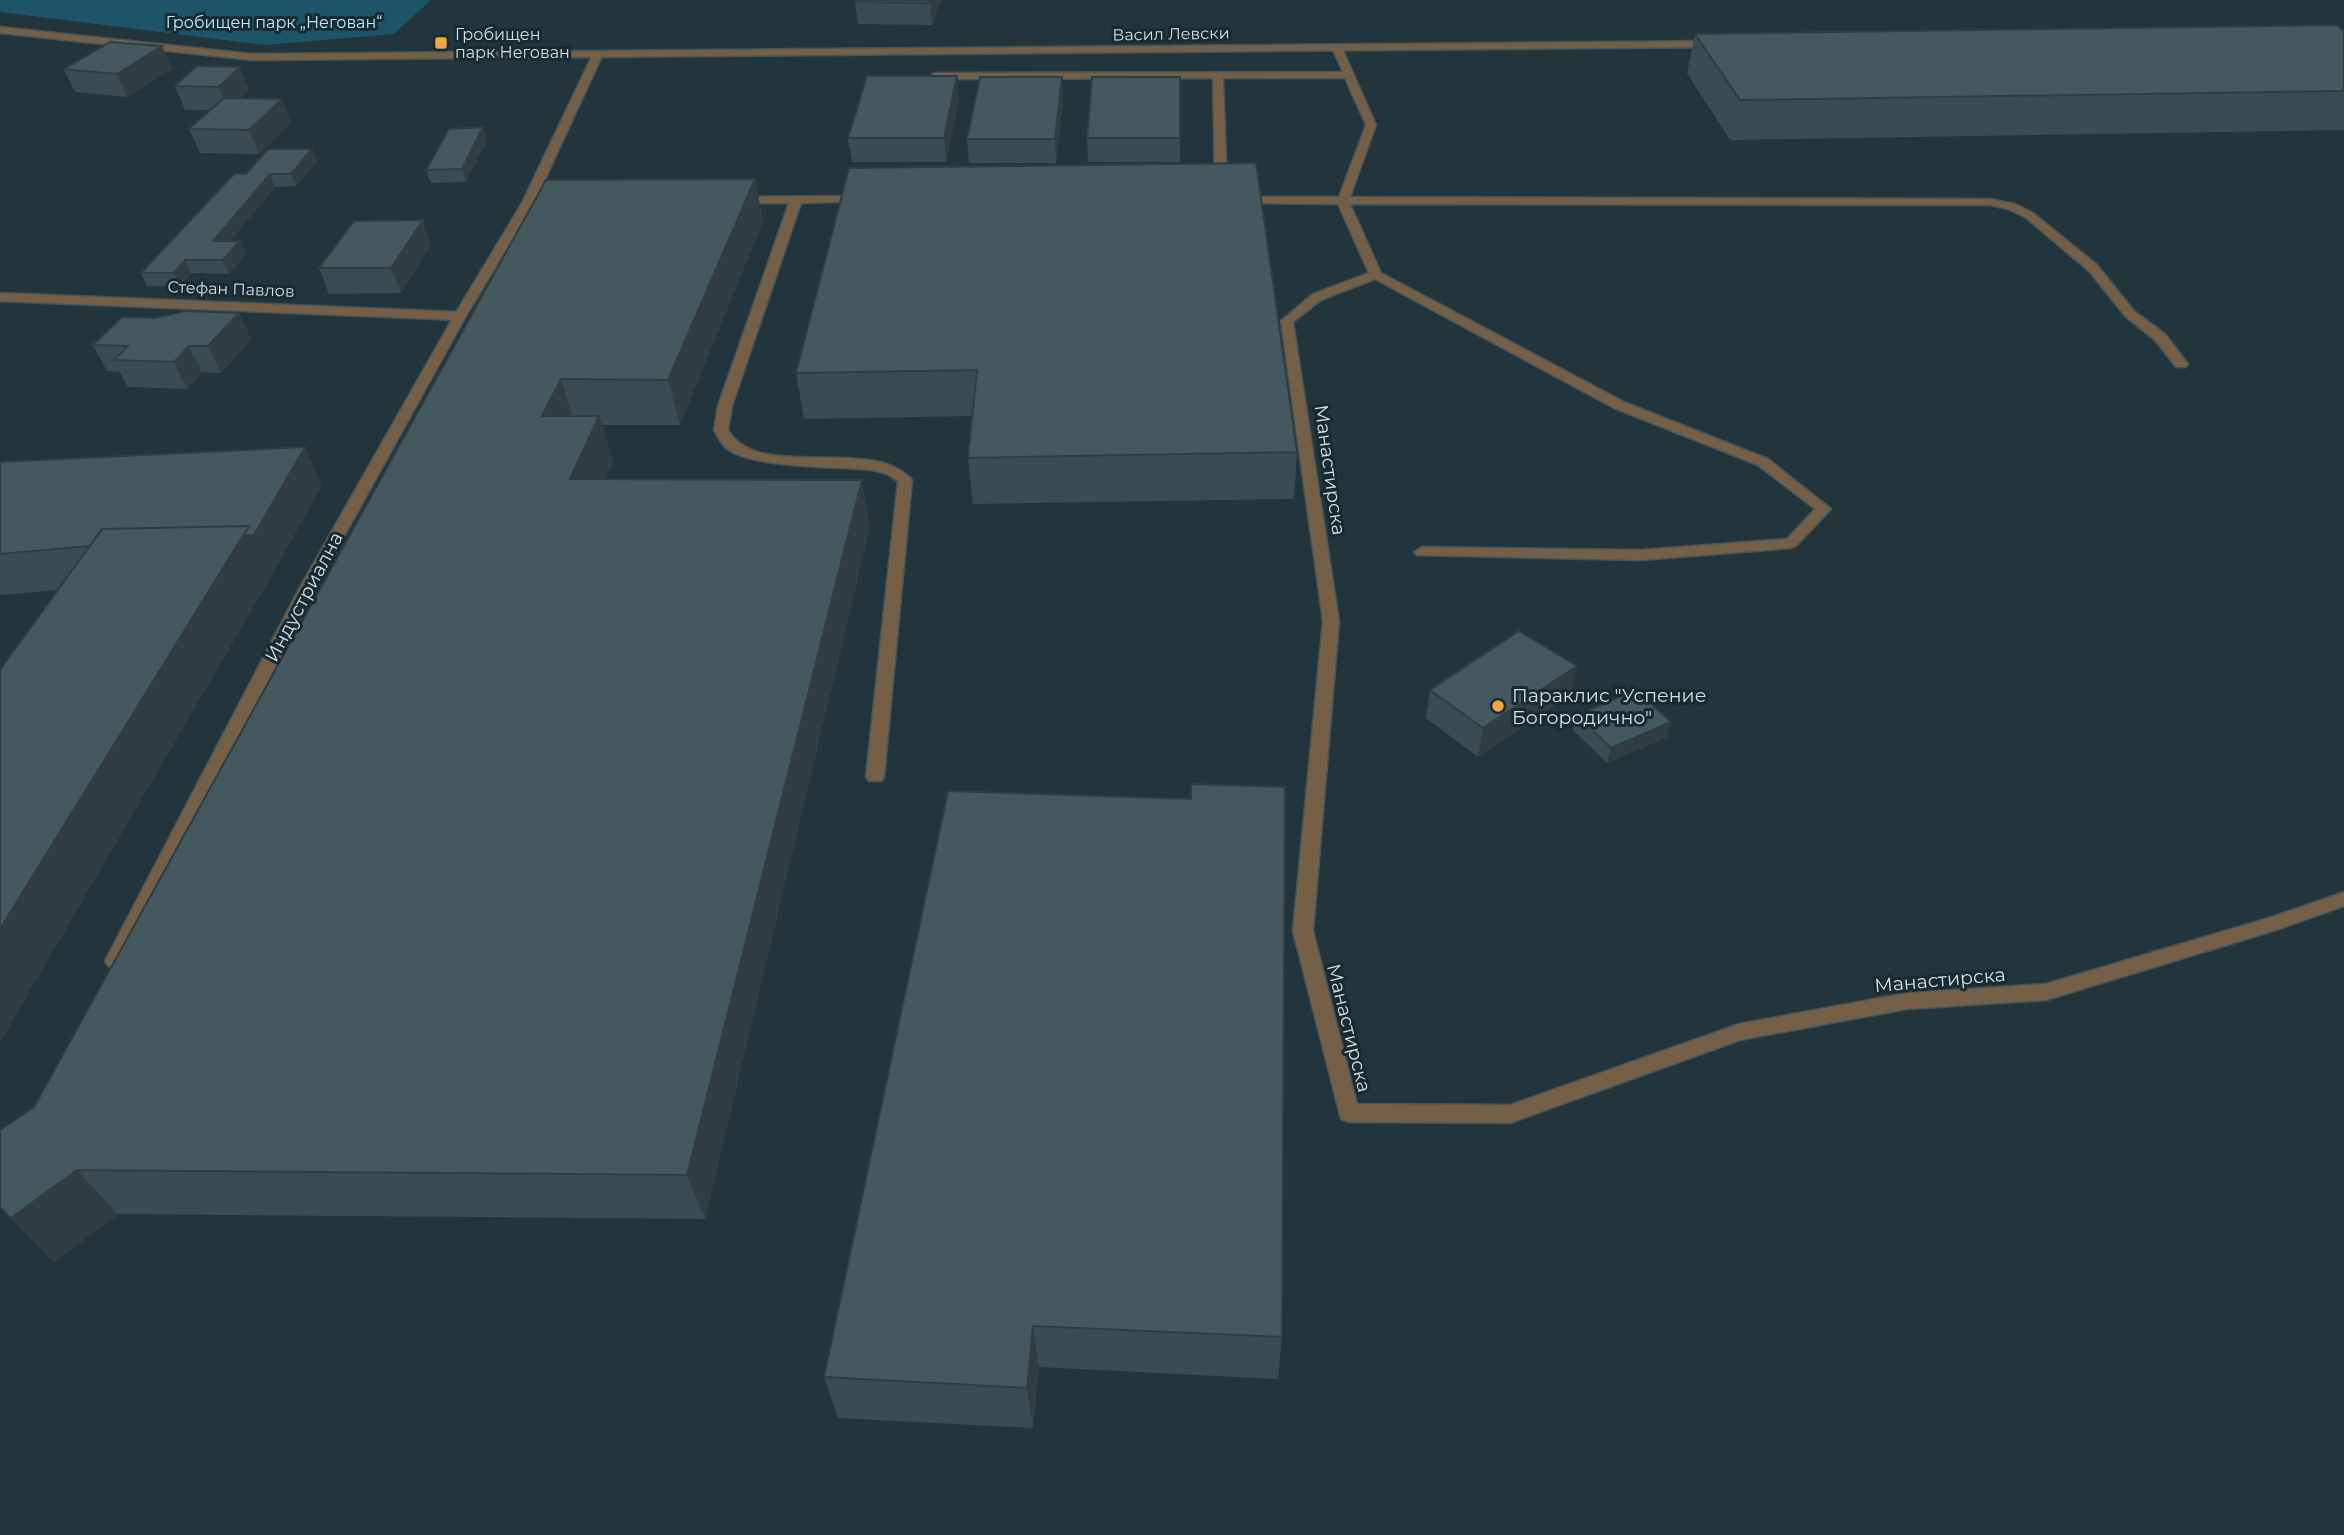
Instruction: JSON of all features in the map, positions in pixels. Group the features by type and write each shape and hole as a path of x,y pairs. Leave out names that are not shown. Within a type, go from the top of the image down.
{"street":[{"name":"Васил Левски","path":"0,30 252,57 1729,44"},
{"path":"1337,48 1371,125 1343,201 1376,275 1619,405 1763,461 1824,509 1791,543 1641,555 1422,552"},
{"name":"Индустриална","path":"103,984 307,589 460,316 535,203 597,56"},
{"path":"1217,75 1221,200 1990,202 2011,206 2029,215 2093,268 2130,314 2160,337 2181,364"},
{"path":"921,76 1348,75"},
{"path":"715,201 878,198"},
{"path":"796,200 725,406 721,430 732,446 762,458 879,467 898,472 905,480 875,776"},
{"name":"Манастирска","path":"1376,275 1317,298 1287,321 1331,621 1303,931 1349,1113 1510,1114 1739,1031 1907,1000 2046,992 2276,923 2344,899"},
{"name":"Стефан Павлов","path":"0,298 460,316"}],"green space":[{"name":"Гробищен парк „Негован“","path":"0,0 431,0 394,34 265,45 0,12"}],"building":[{"path":"855,0 931,0 930,3"},
{"path":"2336,25 2344,31 2344,91 1740,100 1695,34"},
{"path":"110,42 162,46 117,74 64,69"},
{"path":"197,66 240,67 219,87 175,86"},
{"path":"867,76 957,76 944,138 848,138"},
{"path":"980,77 1062,77 1055,139 967,139"},
{"path":"1092,77 1180,77 1180,138 1087,138"},
{"path":"224,98 282,99 249,130 189,129"},
{"path":"483,127 462,169 426,170 449,129"},
{"path":"268,149 312,149 291,174 270,174 213,241 240,241 223,260 185,260 174,273 141,273 234,174 246,174"},
{"path":"1256,163 1297,452 968,458 977,370 796,373 849,168"},
{"path":"755,179 668,380 561,379 542,416 599,416 570,479 862,480 687,1175 77,1170 11,1218 0,1207 0,1130 34,1107 546,180"},
{"path":"423,220 391,268 319,268 354,221"},
{"path":"185,311 239,313 208,346 189,346 174,362 114,360 128,346 93,345 122,317 156,318"},
{"path":"305,447 254,535 244,535 249,526 102,529 90,546 0,554 0,462"},
{"path":"249,526 0,929 0,670 102,529"},
{"path":"1519,631 1577,666 1483,728 1430,690"},
{"path":"1636,690 1671,722 1611,748 1577,715"},
{"path":"1191,784 1285,787 1282,1337 1033,1326 1027,1388 824,1377 948,791 1191,799"}],"place":[{"name":"Гробищен парк Негован","path":"441,43"},
{"name":"Параклис \"Успение Богородично\"","path":"1498,706"}]}
